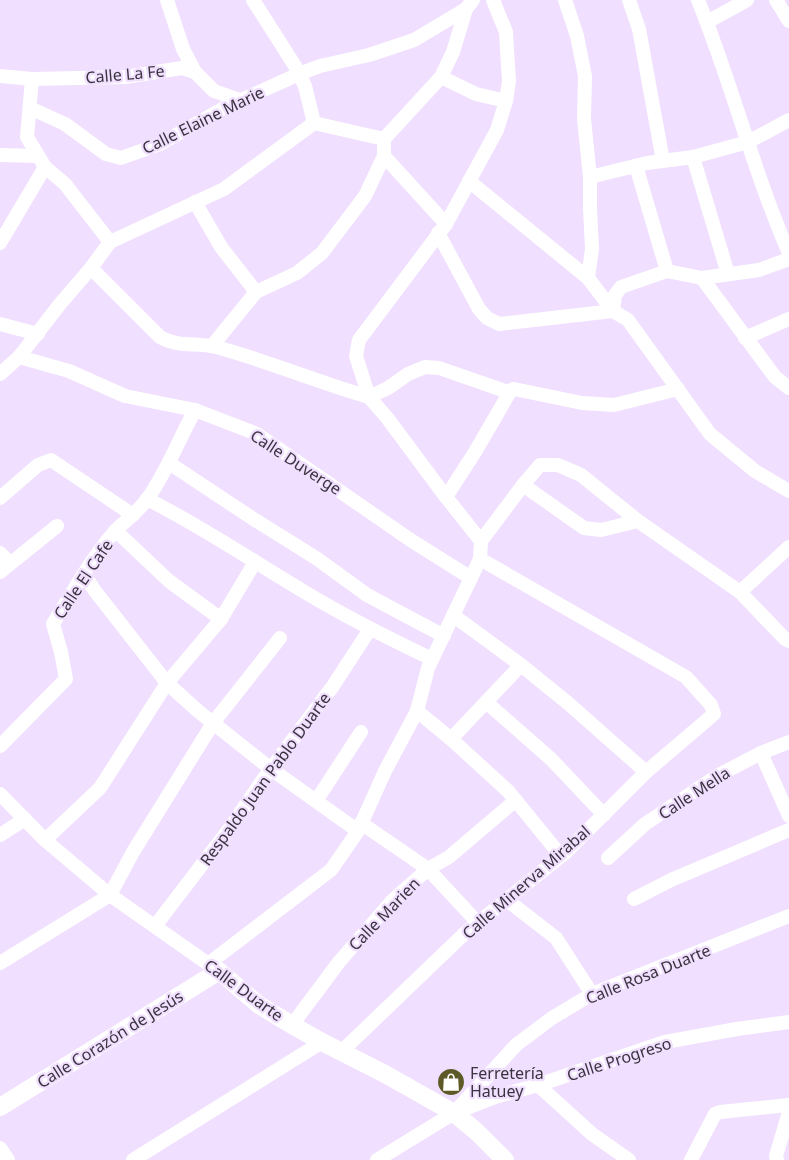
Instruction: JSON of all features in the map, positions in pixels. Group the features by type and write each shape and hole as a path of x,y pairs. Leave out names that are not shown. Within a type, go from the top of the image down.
{"street":[{"path":"167,0 183,49 195,72 214,91 240,100"},
{"path":"253,0 305,86 314,123"},
{"path":"481,541 369,397 356,356 359,340 442,228 497,130 506,101 509,82 506,32 493,0"},
{"path":"565,0 577,36 585,76 584,119 590,177 592,249 588,278"},
{"path":"629,0 639,29 664,161"},
{"path":"698,0 726,72 770,209 789,253"},
{"path":"707,22 747,0"},
{"path":"776,0 789,21"},
{"path":"212,346 256,292 297,273 322,253 365,196 384,156 384,139 441,77 453,52 466,3"},
{"name":"Calle Elaine Marie","path":"30,108 65,124 106,154 121,158 160,144 224,108 299,74 320,66 369,55 414,40 466,3"},
{"name":"Calle La Fe","path":"0,76 32,79 125,77 182,68 195,72"},
{"path":"441,77 476,94 506,101"},
{"path":"32,79 27,136 42,162 65,184 110,242"},
{"path":"0,374 19,357 110,242 224,189 314,123 384,139"},
{"path":"590,177 636,166 693,156 748,142 788,125"},
{"path":"0,154 42,162"},
{"path":"384,156 442,228 479,309 487,318 499,324 613,310"},
{"path":"693,156 728,274"},
{"path":"0,243 42,162"},
{"path":"636,166 667,271"},
{"path":"469,181 588,278 613,310 628,320 710,434 755,471 789,491"},
{"path":"195,202 221,247 256,292"},
{"path":"613,310 615,295 621,288 667,271 702,278 759,270 789,259"},
{"path":"91,268 160,337 171,343 212,346 369,397 388,388 408,374 425,367 439,368 508,392"},
{"path":"702,278 775,377 789,388"},
{"path":"745,338 789,319"},
{"path":"0,324 38,334"},
{"name":"Calle Duverge","path":"19,357 69,371 124,396 196,410 257,434 412,541 470,578"},
{"path":"446,497 475,452 508,392 514,388 582,403 614,406 678,389"},
{"name":"Calle El Cafe","path":"0,746 66,679 53,624 84,574 116,531 134,515 147,499 169,463 196,410"},
{"path":"0,498 38,465 51,460 134,515"},
{"path":"169,463 316,558 367,595 444,636"},
{"path":"213,968 331,870 359,827 385,771 417,711 428,668 480,559 481,541 523,484 540,465 558,465 581,475 638,521 740,592 789,641"},
{"path":"523,484 584,528 601,530 638,521"},
{"path":"147,499 181,516 308,594 370,629 432,659"},
{"path":"3,563 57,526"},
{"path":"116,531 169,581 221,619"},
{"path":"740,592 788,551"},
{"name":"Calle Minerva Mirabal","path":"341,1052 478,923 561,856 646,772 714,714 711,705 686,677 480,559"},
{"path":"45,840 100,788 167,683 221,619 255,562"},
{"path":"84,574 95,591 167,683 213,723 316,802 428,869 478,923"},
{"path":"454,616 521,665 569,704 646,772"},
{"name":"Respaldo Juan Pablo Duarte","path":"155,926 230,828 333,686 370,629"},
{"path":"0,963 110,895 133,852 213,723 280,638"},
{"path":"452,739 521,665"},
{"path":"486,702 551,759 604,815"},
{"path":"417,711 452,739 516,800 561,856"},
{"path":"316,802 361,732"},
{"name":"Calle Mella","path":"608,858 645,824 717,776 761,752 789,742"},
{"path":"761,752 789,816"},
{"name":"Calle Duarte","path":"0,794 45,840 110,895 213,968 259,1005 322,1042 385,1074 454,1113 477,1132 505,1160"},
{"name":"Calle Marien","path":"292,1025 339,962 386,908 428,869 449,857 516,800"},
{"path":"0,835 25,819"},
{"path":"634,899 670,880 789,830"},
{"path":"507,900 556,938 592,994"},
{"name":"Calle Rosa Duarte","path":"377,1160 454,1113 516,1045 552,1018 592,994 789,916"},
{"name":"Calle Corazón de Jesús","path":"0,1107 213,968"},
{"name":"Calle Progreso","path":"454,1113 495,1097 538,1086 666,1042 789,1022"},
{"path":"132,1160 322,1042"},
{"path":"538,1086 592,1134 629,1160"},
{"path":"691,1160 715,1114 789,1105"},
{"path":"777,1160 776,1156 789,1112"},
{"path":"0,1148 8,1160"}],"place":[{"name":"Ferretería Hatuey","path":"451,1082"}]}
